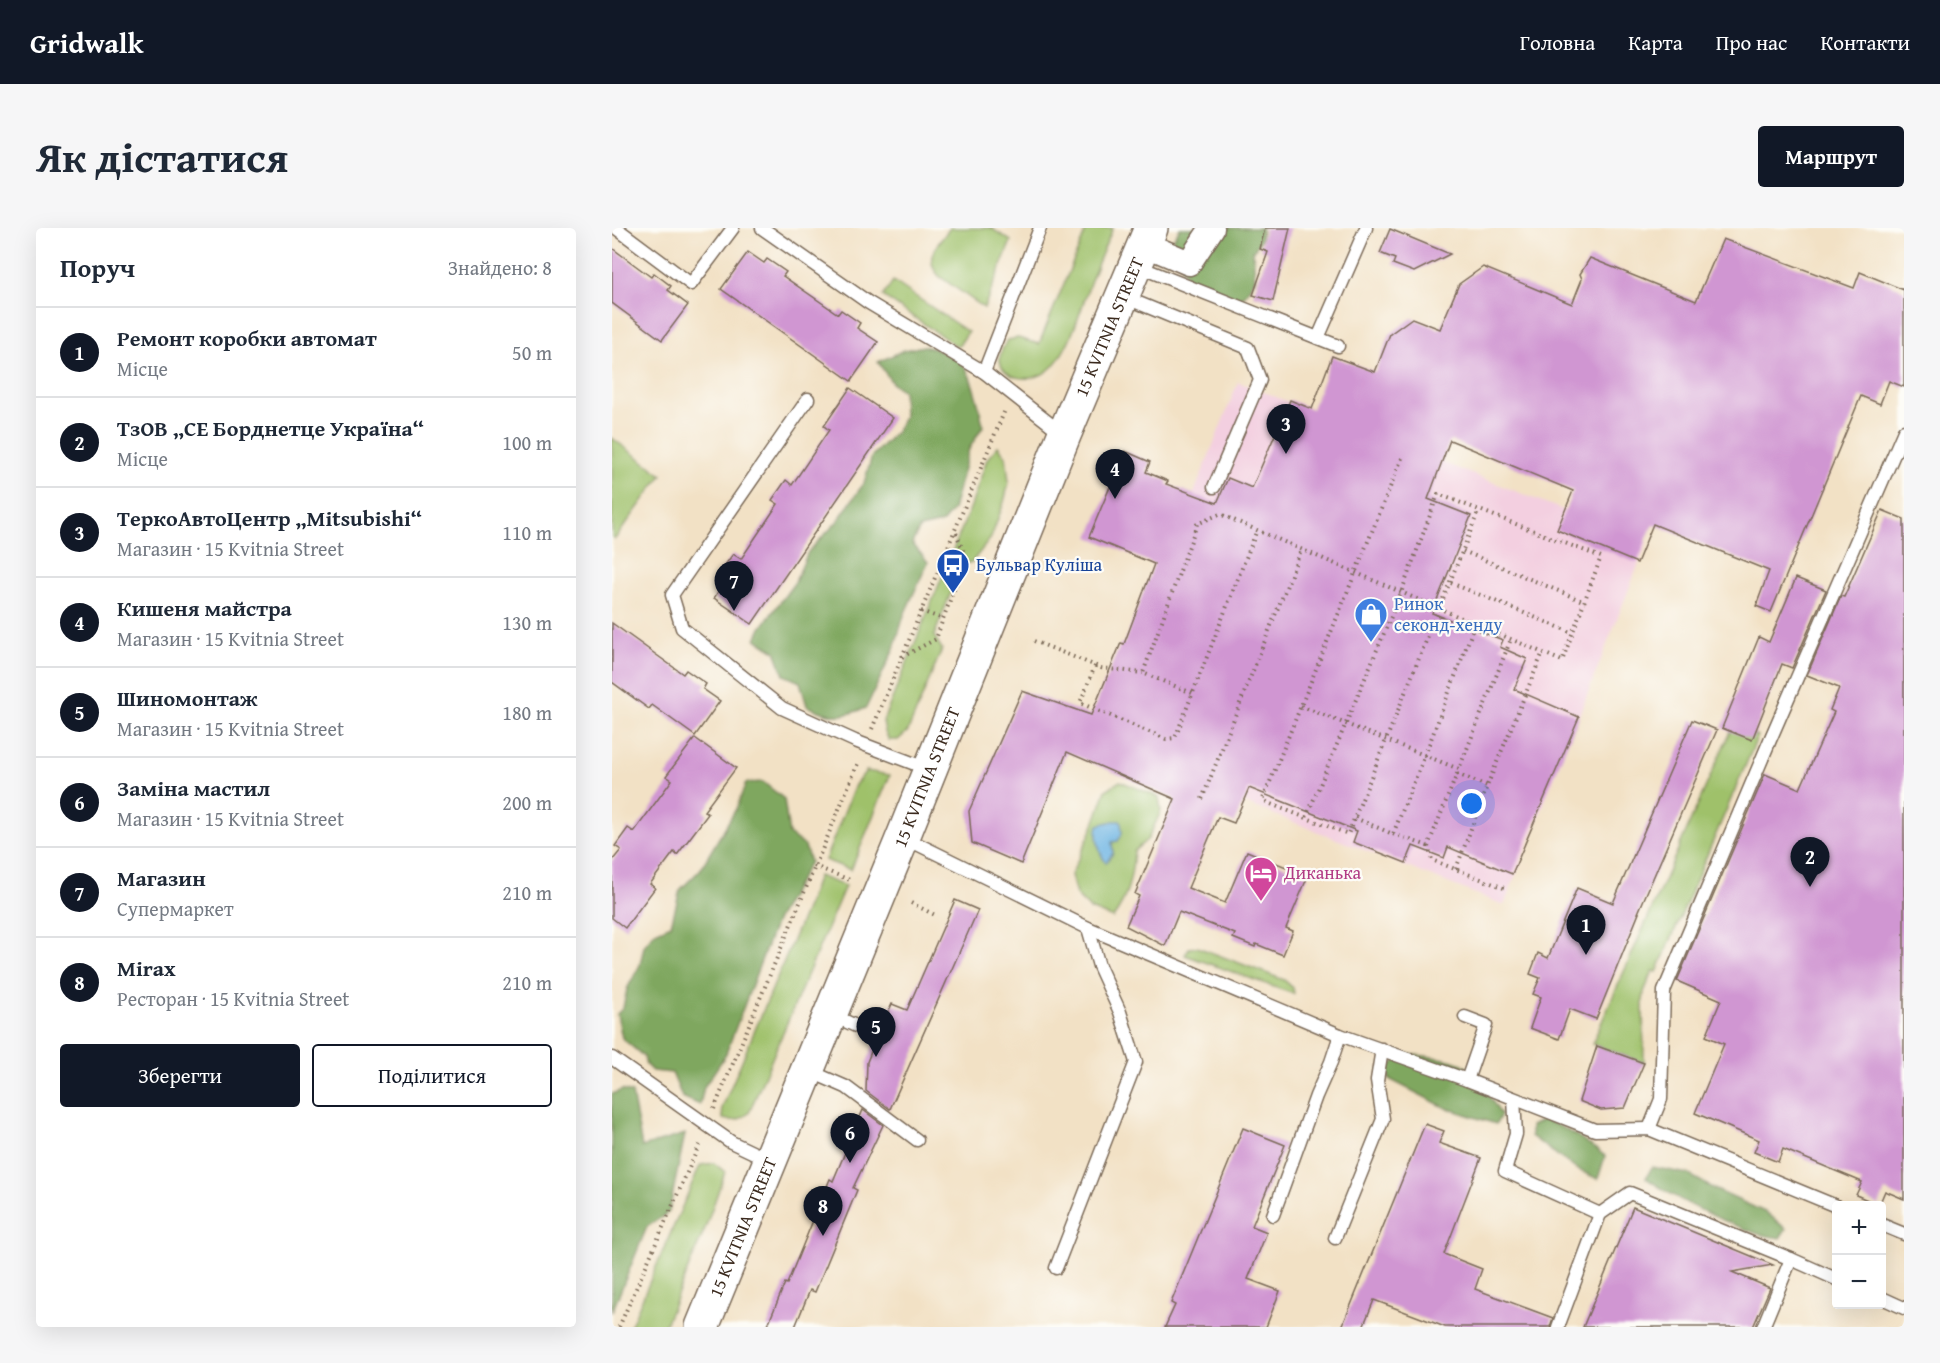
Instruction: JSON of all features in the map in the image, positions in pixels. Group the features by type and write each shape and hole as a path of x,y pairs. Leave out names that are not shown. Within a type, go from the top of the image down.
{"highway":[{"name":"15 KVITNIA STREET","path":"702,1327 903,837 1064,435 1144,246"}],"street":[{"path":"1144,246 1189,263 1212,228"}],"lane":[{"path":"616,228 691,284 733,228"},
{"path":"762,228 869,303 984,372 1064,435"},
{"path":"984,372 1040,228"},
{"path":"1318,338 1361,230"},
{"path":"1144,246 1318,338 1338,346"},
{"path":"1122,296 1248,348 1260,380 1214,487"},
{"path":"808,399 672,595 682,628 782,708 929,770"},
{"path":"1649,1129 1660,1099 1664,991 1774,729 1904,431"},
{"path":"903,837 1088,928 1340,1035 1467,1080 1595,1130 1649,1129 1832,1204"},
{"path":"1056,1268 1136,1062 1120,1012 1098,966 1088,928"},
{"path":"830,1014 873,1034"},
{"path":"1465,1017 1486,1025 1467,1080"},
{"path":"1273,1215 1340,1035"},
{"path":"1335,1238 1383,1119 1377,1080 1382,1049"},
{"path":"612,1058 731,1142 770,1160"},
{"path":"806,1070 846,1087 917,1140"},
{"path":"1514,1099 1516,1134 1505,1171 1600,1214"},
{"path":"1558,1327 1600,1214 1630,1193 1832,1277"},
{"path":"1886,1227 1904,1234"},
{"path":"1763,1327 1791,1259"},
{"path":"1886,1300 1904,1308"}],"path":[{"path":"619,1327 708,1125 1011,395"},
{"path":"1402,458 1263,799 1268,803 1348,834 1479,510"},
{"path":"1143,673 1197,524 1220,514 1300,550 1401,593 1543,652 1563,661 1601,557 1438,494 1401,593 1306,818"},
{"path":"901,658 936,639 966,558 954,529"},
{"path":"1095,666 1080,704 1166,739 1175,738 1257,530"},
{"path":"1202,799 1300,550"},
{"path":"1463,551 1585,602"},
{"path":"943,558 960,576"},
{"path":"1450,583 1573,633"},
{"path":"921,611 944,619"},
{"path":"1393,834 1475,624"},
{"path":"1504,888 1432,860 1428,846 1511,639"},
{"path":"1034,641 1101,668 1143,673 1192,693"},
{"path":"1456,869 1487,786 1543,652"},
{"path":"1301,706 1459,769"},
{"path":"1457,774 1487,786"},
{"path":"1355,818 1428,846"},
{"path":"814,866 850,880"},
{"path":"911,903 935,915"}],"shaded area":[{"name":"Ринок секонд-хенду","path":"1238,382 1647,543 1504,905 1095,744"}],"green space":[{"path":"950,228 991,228 1011,241 984,308 939,276 934,269 932,257 934,251"},
{"path":"1087,228 1113,228 1065,349 1052,367 1042,374 1032,378 1011,375 1004,370 1000,362 1001,352 1008,340 1018,338 1039,344"},
{"path":"1180,228 1262,228 1261,239 1253,252 1255,279 1246,294 1234,306 1188,280 1171,243"},
{"path":"893,281 968,332 958,347 883,296"},
{"path":"924,346 952,357 965,367 973,387 983,426 969,449 953,510 942,523 920,528 912,543 928,562 904,615 894,649 866,708 849,714 830,715 807,706 800,682 784,675 775,651 756,639 761,628 795,582 808,552 837,522 864,483 872,456 896,432 904,417 903,391 892,383 878,362 904,350"},
{"path":"612,438 662,475 615,539 612,537"},
{"path":"998,446 1006,456 1009,482 991,538 972,562 962,564 934,636 942,649 908,731 898,740 889,740 883,721 971,506 987,459"},
{"path":"1733,727 1758,736 1657,972 1653,971 1644,992 1644,1063 1592,1044 1730,729"},
{"path":"866,771 890,775 851,870 825,860 855,785"},
{"path":"1120,781 1159,797 1161,811 1148,839 1134,851 1128,886 1113,918 1090,909 1076,895 1071,875 1093,827 1106,790"},
{"path":"763,782 784,799 789,834 805,846 810,862 777,919 725,1056 704,1087 700,1105 682,1097 672,1073 652,1071 646,1065 644,1057 622,1038 617,1014 623,1008 627,989 640,965 644,946 655,932 671,925 680,890 700,870 736,809 746,783"},
{"path":"818,876 845,886 749,1113 737,1120 723,1119 722,1108"},
{"path":"1197,947 1284,980 1293,988 1294,994 1185,955 1189,948"},
{"path":"1403,1054 1443,1059 1464,1065 1479,1081 1501,1115 1496,1124 1446,1108 1389,1079 1388,1068"},
{"path":"622,1090 632,1093 642,1147 685,1134 669,1212 647,1227 612,1312 612,1094"},
{"path":"1543,1120 1568,1131 1605,1156 1598,1179 1576,1169 1531,1136 1531,1126"},
{"path":"714,1163 725,1172 706,1226 664,1327 630,1327 698,1170 701,1165"},
{"path":"1652,1167 1688,1174 1716,1190 1767,1213 1786,1229 1780,1238 1763,1235 1711,1215 1646,1178"}],"water":[{"path":"1121,821 1122,834 1118,841 1112,842 1113,853 1106,863 1098,845 1097,830 1098,825"}],"building":[{"path":"1265,228 1290,228 1273,301 1253,295 1268,252 1260,249"},
{"path":"1390,229 1450,254 1414,272 1393,264 1395,259 1380,253"},
{"path":"1723,239 1854,288 1860,272 1904,290 1904,387 1889,381 1880,404 1861,396 1771,612 1756,606 1769,571 1653,524 1637,563 1557,530 1573,491 1450,440 1428,499 1471,516 1432,613 1503,640 1500,647 1527,659 1514,689 1579,717 1512,874 1448,847 1444,858 1413,846 1406,863 1353,842 1357,831 1249,788 1234,823 1218,817 1188,888 1225,903 1247,851 1308,876 1286,928 1293,931 1283,955 1233,938 1235,934 1179,912 1165,946 1126,926 1139,896 1135,894 1175,799 1067,752 1021,864 972,843 969,811 1022,691 1091,715 1121,643 1124,644 1154,564 1089,537 1125,451 1150,462 1146,472 1168,481 1166,484 1217,503 1228,478 1252,488 1290,400 1312,409 1332,356 1375,372 1390,334 1412,318 1440,329 1459,284 1483,267 1572,304 1582,279 1580,274 1590,258 1696,301"},
{"path":"612,248 651,277 654,273 671,286 668,290 688,305 662,340 612,303"},
{"path":"748,252 764,263 767,259 786,272 783,276 838,314 841,310 860,323 857,328 878,342 851,381 721,289"},
{"path":"850,388 893,418 752,624 714,598 728,577 720,572 733,554 741,559 778,504 772,500 786,480 792,485 829,430 824,426"},
{"path":"1882,510 1904,519 1904,1199 1885,1191 1881,1201 1870,1201 1856,1195 1862,1182 1783,1149 1778,1162 1754,1152 1759,1140 1695,1113 1724,1044 1706,1036 1721,1000 1677,981 1765,774 1800,789 1834,712 1830,710 1839,688 1807,675 1841,596 1844,597"},
{"path":"1796,578 1826,590 1792,668 1782,664 1752,740 1722,728 1759,637 1769,642"},
{"path":"612,623 683,674 686,670 706,684 703,689 720,701 695,736 652,705 649,709 612,682"},
{"path":"1692,720 1717,730 1638,913 1596,1019 1570,1009 1559,1039 1530,1028 1541,997 1533,994 1540,978 1530,974 1538,953 1548,958 1577,888 1613,903"},
{"path":"695,738 736,768 704,811 708,814 677,855 674,852 650,884 655,888 625,928 612,918 612,861 621,850 615,846 628,828 634,832 672,780 666,776"},
{"path":"955,900 978,910 890,1109 866,1091 867,1062 875,1042 881,1037 880,1030 892,1004 907,1010"},
{"path":"1597,1046 1644,1063 1625,1108 1601,1110 1579,1101"},
{"path":"863,1110 883,1125 853,1188 857,1190 815,1292 810,1290 795,1327 767,1327 830,1179 833,1181"},
{"path":"1425,1124 1444,1131 1439,1143 1481,1158 1444,1254 1482,1269 1475,1289 1553,1318 1550,1327 1445,1327 1374,1300 1363,1327 1342,1327"},
{"path":"1243,1128 1285,1145 1252,1226 1267,1232 1248,1279 1280,1291 1266,1327 1165,1327 1175,1305 1171,1303"},
{"path":"1633,1207 1773,1265 1732,1272 1770,1288 1753,1327 1583,1327"}],"place":[{"name":"ТеркоАвтоЦентр „Mitsubishi“","path":"1286,454"},
{"name":"Кишеня майстра","path":"1115,499"},
{"name":"Бульвар Куліша","path":"953,594"},
{"name":"Магазин","path":"734,611"},
{"name":"Ринок секонд-хенду","path":"1371,643"},
{"name":"ТзОВ „СЕ Борднетце Україна“","path":"1810,887"},
{"name":"Диканька","path":"1261,902"},
{"name":"Ремонт коробки автомат","path":"1586,955"},
{"name":"Шиномонтаж","path":"876,1057"},
{"name":"Заміна мастил","path":"850,1163"},
{"name":"Mirax","path":"823,1236"}]}
